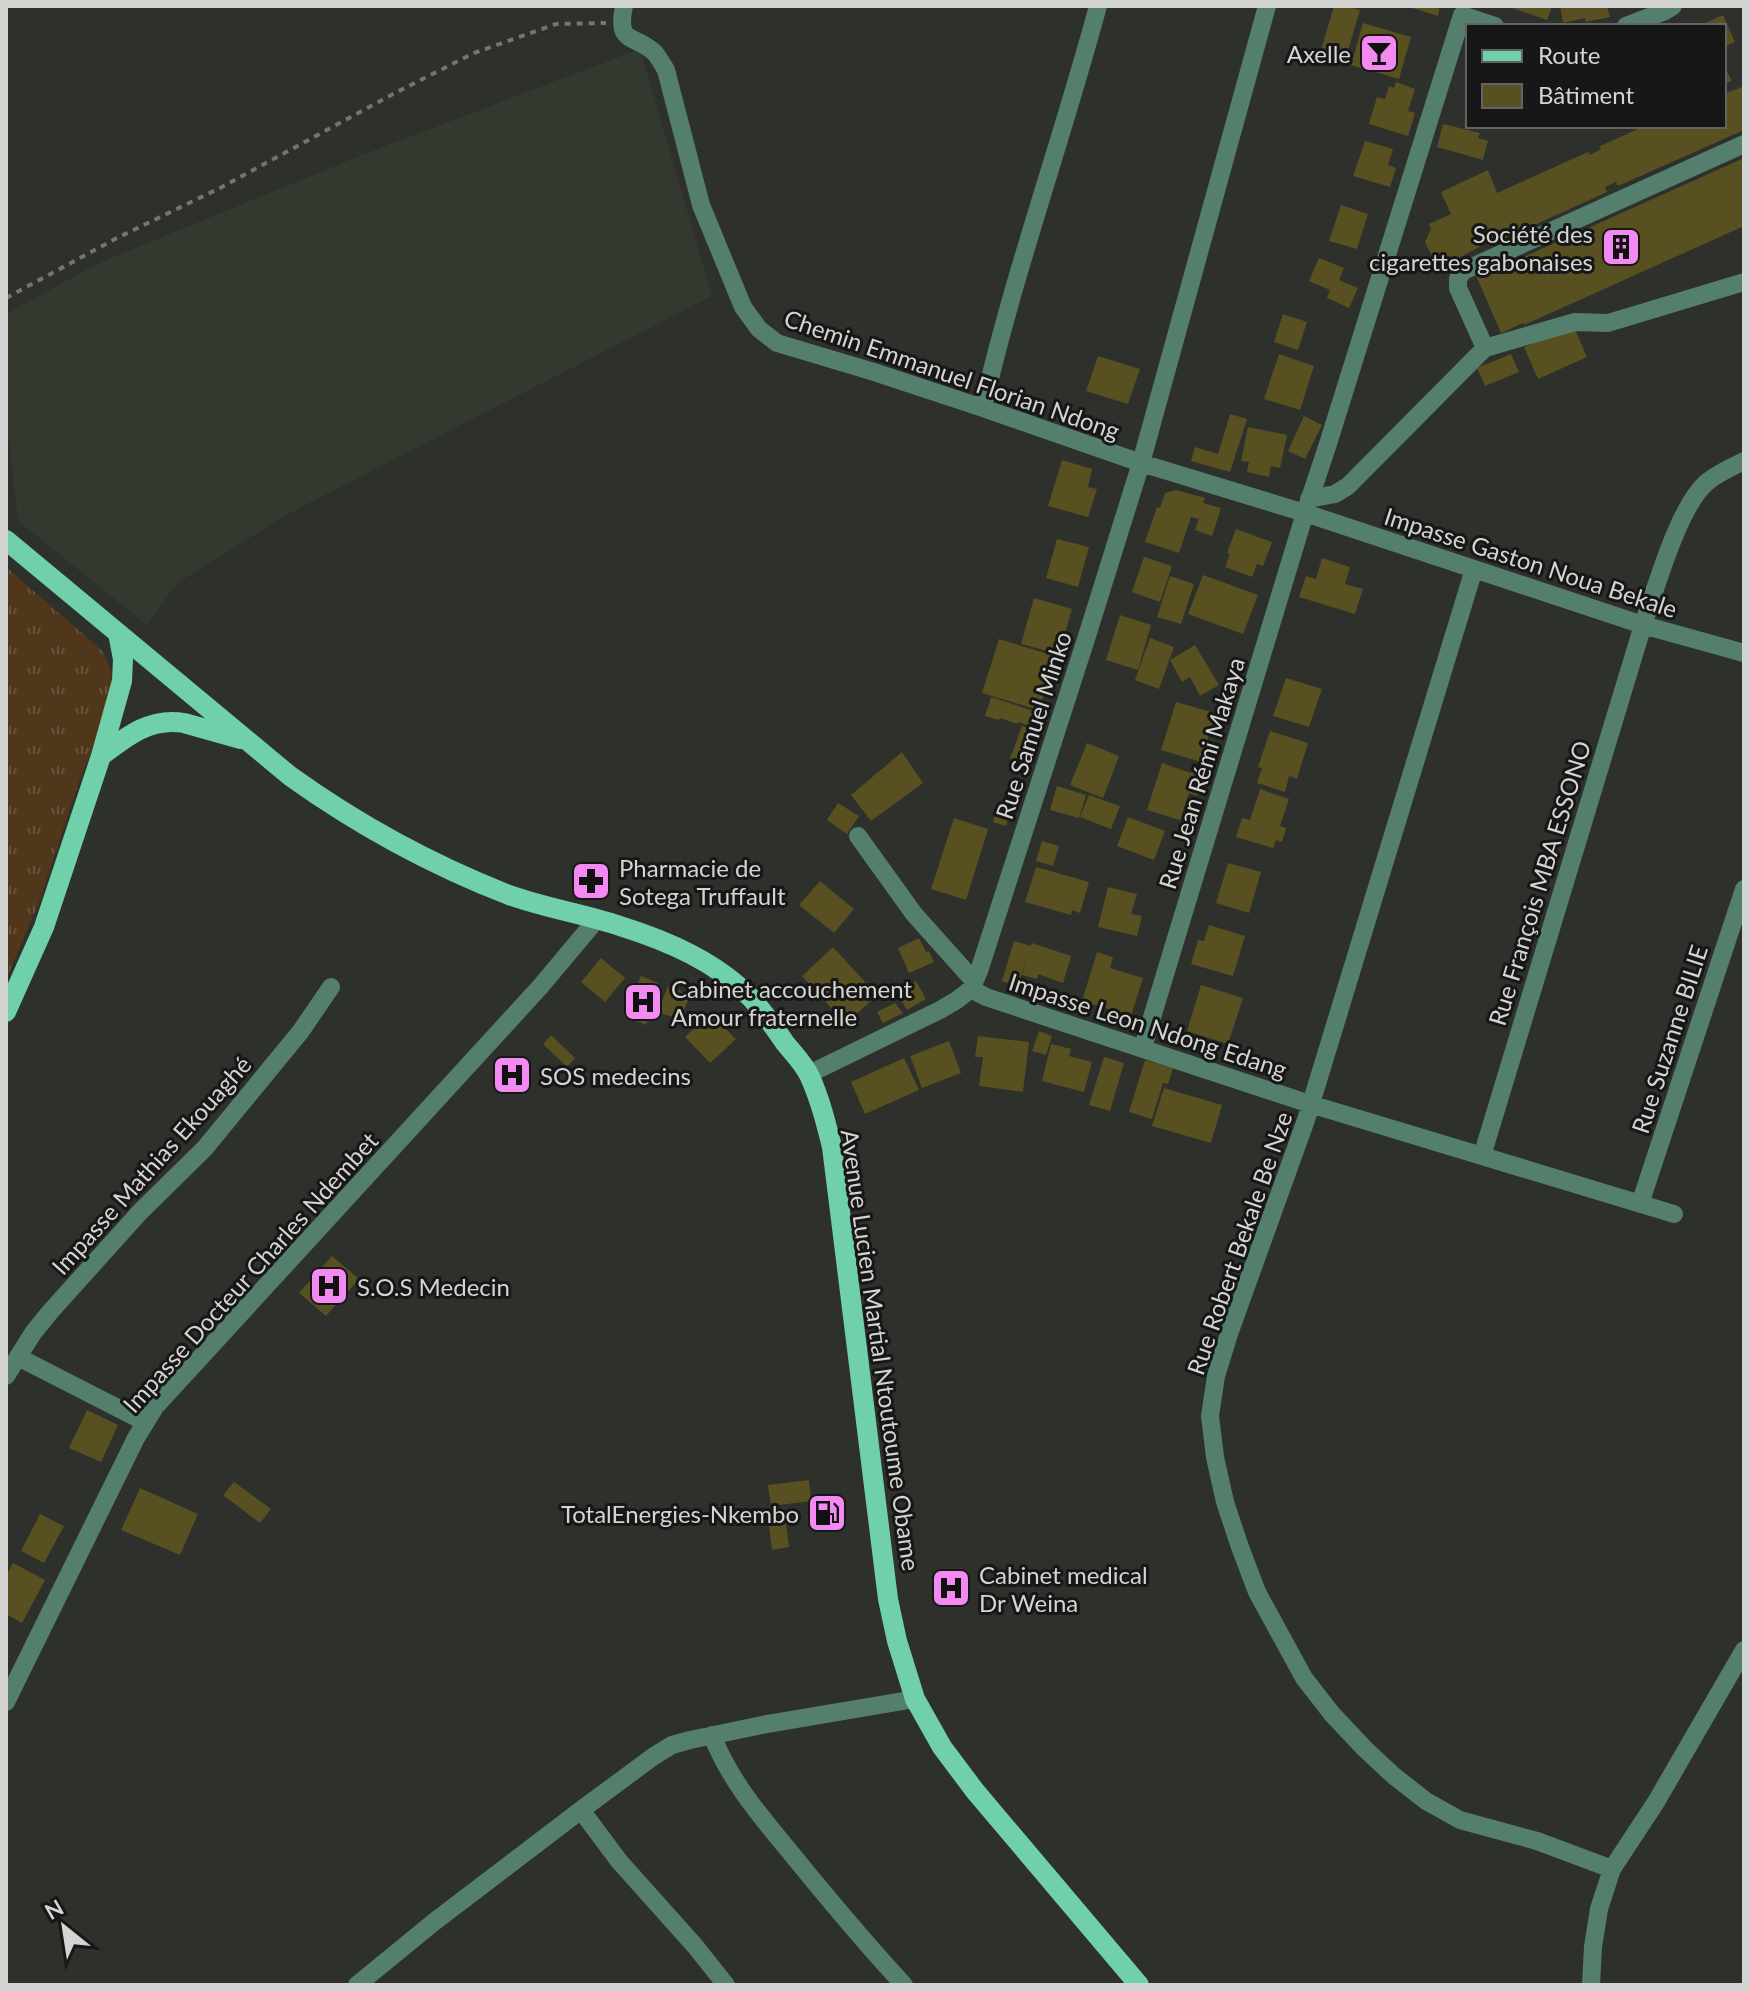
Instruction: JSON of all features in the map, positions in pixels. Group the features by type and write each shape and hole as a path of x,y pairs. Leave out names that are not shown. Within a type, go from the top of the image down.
{"main road":[{"name":"Avenue Lucien Martial Ntoutoume Obame","path":"14,547 290,776 324,800 428,859 472,880 513,896 653,937 682,950 721,973 767,1016 809,1074 832,1147 888,1599 915,1699 942,1747 975,1791 1139,1985"},
{"path":"6,1012 44,927 101,756 122,681 124,666 118,633"},
{"path":"101,756 140,729 165,722 184,723 251,742"}],"street":[{"path":"983,408 1008,310 1098,6"},
{"name":"Rue Samuel Minko","path":"973,985 1031,813 1141,463 1267,6"},
{"path":"1631,24 1673,6"},
{"path":"1307,506 1463,10 1491,24"},
{"name":"Chemin Emmanuel Florian Ndong","path":"622,15 625,35 655,53 666,70 701,205 743,307 759,329 777,343 983,408 1141,463"},
{"path":"1485,348 1458,288 1458,279 1463,271 1744,144"},
{"path":"1141,463 1307,506 1348,486 1485,348 1575,322 1608,323 1744,282"},
{"name":"Rue François MBA ESSONO","path":"1482,1156 1643,625 1672,543 1689,506 1706,483 1744,461"},
{"name":"Impasse Gaston Noua Bekale","path":"1307,506 1474,569 1643,625 1744,653"},
{"name":"Rue Jean Rémi Makaya","path":"1143,1047 1307,506"},
{"name":"Rue Robert Bekale Be Nze","path":"1474,569 1310,1104 1229,1334 1216,1376 1210,1416 1225,1502 1257,1592 1304,1678 1332,1714 1394,1776 1426,1801 1460,1820 1537,1841 1612,1869"},
{"path":"809,1074 940,1010 973,985 914,914 858,836"},
{"name":"Rue Suzanne BILIE","path":"1640,1204 1744,889"},
{"name":"Impasse Docteur Charles Ndembet","path":"6,1702 145,1422 540,987 597,919"},
{"name":"Impasse Leon Ndong Edang","path":"973,985 986,997 1310,1104 1674,1214"},
{"name":"Impasse Mathias Ekouaghé","path":"6,1376 33,1333 70,1289 140,1212 205,1148 239,1108 301,1031 331,987"},
{"path":"18,1357 145,1422"},
{"path":"1591,1985 1599,1909 1612,1869 1656,1802 1744,1650"},
{"path":"357,1985 581,1810 672,1745 915,1699"},
{"path":"712,1735 720,1757 738,1787 843,1917 904,1985"},
{"path":"581,1810 619,1861 726,1985"}],"path":[{"path":"6,298 474,53 556,24 622,15"}],"shaded area":[{"path":"640,49 712,296 286,515 177,583 147,625 18,521 6,414 6,314 97,264 362,155"}],"green space":[{"path":"6,567 103,652 112,677 98,735 40,900 6,980"}],"building":[{"path":"1334,6 1360,10 1344,64 1319,57"},
{"path":"1406,6 1440,6 1438,16"},
{"path":"1507,6 1552,6 1547,20"},
{"path":"1560,6 1607,6 1610,17 1563,23"},
{"path":"1723,15 1735,42 1726,46 1726,24 1703,24"},
{"path":"1363,23 1411,37 1399,79 1351,65"},
{"path":"1726,70 1732,81 1726,83"},
{"path":"1396,82 1415,89 1408,111 1415,113 1408,136 1369,124 1377,97 1385,99 1389,86 1394,88"},
{"path":"1744,86 1744,130 1618,186 1616,182 1605,187 1607,192 1488,246 1487,243 1438,269 1425,242 1431,229 1429,224 1451,214 1441,192 1488,170 1497,193 1588,152 1590,155 1601,149 1600,146 1640,128 1726,128 1726,93"},
{"path":"1443,124 1480,133 1478,138 1488,141 1483,160 1437,147"},
{"path":"1365,141 1393,149 1388,165 1396,168 1390,187 1353,176"},
{"name":"Société des cigarettes gabonaises","path":"1744,158 1744,226 1501,333 1475,273 1497,264 1499,268"},
{"path":"1341,205 1368,214 1357,249 1329,241"},
{"path":"1319,258 1344,268 1339,280 1358,288 1349,308 1327,298 1330,290 1309,281"},
{"path":"1283,314 1307,322 1298,350 1274,342"},
{"path":"1573,325 1587,357 1538,379 1524,347"},
{"path":"1279,354 1314,366 1300,410 1264,399"},
{"path":"1511,354 1519,372 1485,386 1477,368"},
{"path":"1098,356 1140,369 1128,404 1086,391"},
{"path":"1230,414 1247,419 1230,472 1191,461 1195,447 1218,454"},
{"path":"1304,416 1322,425 1305,459 1288,451"},
{"path":"1248,427 1287,435 1280,468 1271,466 1269,477 1247,472 1249,462 1241,461"},
{"path":"1062,460 1092,469 1088,487 1097,489 1088,517 1048,506"},
{"path":"1176,490 1205,498 1203,503 1221,508 1212,536 1195,530 1199,519 1191,517 1179,553 1145,542 1165,493"},
{"path":"1236,529 1272,542 1263,566 1257,564 1252,577 1225,567"},
{"path":"1057,539 1089,547 1078,587 1046,578"},
{"path":"1144,557 1172,566 1160,602 1132,592"},
{"path":"1322,558 1350,567 1345,584 1363,589 1355,614 1299,597 1306,576 1316,579"},
{"path":"1203,575 1258,595 1243,634 1188,614"},
{"path":"1170,576 1194,584 1181,624 1157,617"},
{"path":"1034,598 1072,609 1059,654 1021,644"},
{"path":"1120,615 1151,625 1138,670 1106,660"},
{"path":"1150,638 1174,647 1159,689 1135,680"},
{"path":"999,639 1055,656 1039,710 982,693"},
{"path":"1195,645 1219,685 1200,696 1190,677 1182,682 1170,660"},
{"path":"1286,678 1322,689 1309,727 1273,716"},
{"path":"991,697 1046,715 1041,729 985,716"},
{"path":"1176,702 1215,713 1201,762 1161,750"},
{"path":"1022,726 1039,732 1028,765 1010,759"},
{"path":"1270,731 1308,743 1297,779 1289,776 1285,792 1257,783 1262,768 1258,767"},
{"path":"1087,743 1119,756 1103,798 1070,785"},
{"path":"902,752 923,783 871,821 851,795"},
{"path":"1162,763 1204,775 1197,796 1189,793 1180,820 1147,810"},
{"path":"1057,786 1086,795 1079,818 1050,810"},
{"path":"1260,789 1289,799 1280,826 1286,828 1282,842 1276,840 1273,848 1236,837 1242,818 1250,820"},
{"path":"1089,795 1120,806 1111,829 1080,817"},
{"path":"838,803 859,816 847,834 827,820"},
{"path":"997,806 1010,810 1006,826 993,822"},
{"path":"1128,817 1165,831 1154,860 1117,846"},
{"path":"954,818 988,829 966,900 931,889"},
{"path":"1042,841 1059,846 1053,866 1036,861"},
{"path":"1228,863 1261,872 1249,913 1216,903"},
{"path":"1036,867 1089,882 1080,913 1072,910 1071,915 1025,902"},
{"path":"820,881 854,909 834,933 799,905"},
{"path":"1108,887 1137,894 1131,914 1142,916 1137,936 1098,927"},
{"path":"1209,925 1245,936 1233,976 1191,964 1198,940 1204,941"},
{"path":"919,938 934,962 909,973 898,948"},
{"path":"1014,941 1031,946 1032,943 1071,956 1063,983 1038,974 1037,979 1022,975 1029,950 1018,986 1002,981"},
{"path":"833,947 877,995 846,1024 802,976"},
{"path":"1097,952 1113,957 1110,968 1143,978 1131,1016 1082,1001"},
{"path":"601,958 625,978 605,1002 581,982"},
{"path":"641,976 658,983 649,1004 654,1006 646,1025 624,1016"},
{"path":"916,981 926,999 907,1010 897,993"},
{"path":"1201,985 1243,998 1228,1044 1187,1031"},
{"path":"668,986 690,995 680,1020 658,1012"},
{"path":"895,1003 903,1013 883,1023 877,1012"},
{"path":"710,1014 736,1039 710,1063 685,1037"},
{"path":"1039,1031 1052,1036 1046,1055 1032,1051"},
{"path":"551,1035 575,1058 567,1067 543,1044"},
{"path":"978,1036 1029,1042 1023,1092 979,1086 983,1057 975,1057"},
{"path":"949,1041 961,1073 922,1088 910,1056"},
{"path":"1051,1044 1071,1049 1069,1056 1092,1062 1084,1092 1042,1081"},
{"path":"1104,1057 1124,1063 1110,1111 1089,1105"},
{"path":"904,1058 919,1090 865,1114 851,1082"},
{"path":"1145,1060 1173,1068 1168,1084 1163,1083 1152,1119 1129,1112"},
{"path":"510,1062 525,1075 509,1094 493,1081"},
{"path":"1164,1088 1222,1105 1211,1143 1152,1126"},
{"name":"S.O.S Medecin","path":"332,1256 359,1279 326,1316 299,1293"},
{"path":"87,1410 118,1425 101,1462 69,1448"},
{"path":"809,1480 811,1501 771,1506 768,1485"},
{"path":"234,1482 271,1509 260,1523 223,1495"},
{"path":"140,1488 198,1514 180,1555 121,1530"},
{"path":"842,1500 846,1521 812,1527 808,1505"},
{"path":"784,1508 789,1547 772,1550 767,1510"},
{"path":"40,1514 64,1526 44,1563 21,1551"},
{"path":"13,1563 45,1580 22,1623 6,1614 6,1576"}],"place":[{"name":"Axelle","path":"1379,53"},
{"name":"Société des cigarettes gabonaises","path":"1621,247"},
{"name":"Pharmacie de Sotega Truffault","path":"591,881"},
{"name":"Cabinet accouchement Amour fraternelle","path":"643,1002"},
{"name":"SOS medecins","path":"512,1075"},
{"name":"S.O.S Medecin","path":"329,1286"},
{"name":"TotalEnergies-Nkembo","path":"827,1513"},
{"name":"Cabinet medical Dr Weina","path":"951,1588"}]}
